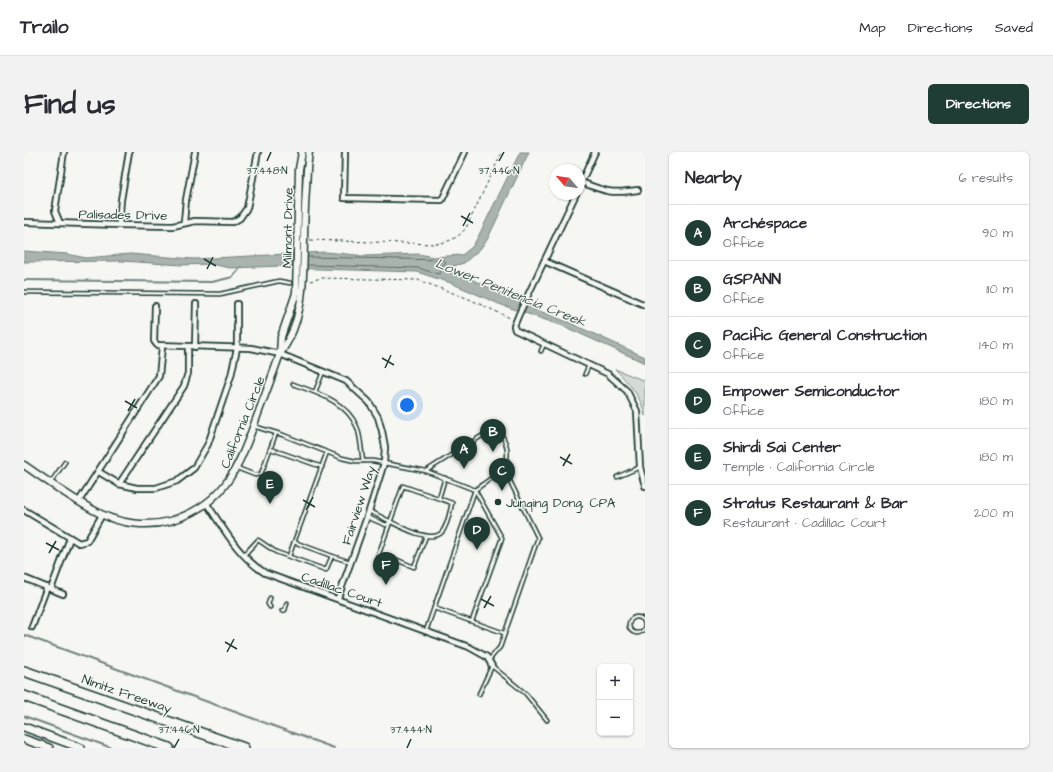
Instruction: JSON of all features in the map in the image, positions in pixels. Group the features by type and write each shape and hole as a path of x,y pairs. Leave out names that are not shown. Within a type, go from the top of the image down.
{"highway":[{"name":"Nimitz Freeway","path":"24,671 244,748"},
{"path":"24,696 169,748"}],"main road":[{"path":"24,727 81,748"},
{"path":"40,745 44,734"},
{"path":"24,739 49,748"}],"street":[{"path":"60,223 55,211 64,152"},
{"path":"119,226 121,200 129,152"},
{"path":"184,222 186,200 195,152"},
{"name":"Palisades Drive","path":"24,222 119,226 173,226 184,222 195,221 233,222 240,218 247,208 258,152"},
{"name":"Milmont Drive","path":"301,281 299,169 302,152"},
{"name":"Milmont Drive","path":"301,240 309,152"},
{"path":"345,152 344,198 442,200 465,152"},
{"path":"585,173 595,152"},
{"path":"585,184 603,192 618,193 638,190"},
{"path":"573,200 519,314 514,326 515,330 608,374 627,391 637,411 640,467 645,486"},
{"path":"544,261 645,305"},
{"name":"California Circle","path":"24,465 79,501 102,514 117,520 149,524 180,517 207,504 228,482 237,468 280,354 281,338 301,281"},
{"path":"195,347 196,304"},
{"path":"98,472 119,484 137,488 156,488 177,480 194,468 208,444 231,376 237,348 237,304"},
{"path":"79,501 159,376 162,347 157,346 154,341 155,306"},
{"name":"Fairview Way","path":"162,347 252,348 280,354 346,381 369,402 378,417 382,431 385,447 384,464 338,598"},
{"path":"119,484 130,470 184,386 188,373 188,347"},
{"name":"Cadillac Court","path":"207,504 244,556 256,567 270,575 338,598 469,647 489,660"},
{"path":"24,510 79,543 87,542 102,514"},
{"path":"32,627 70,538"},
{"path":"24,578 63,594"},
{"path":"489,660 492,666"}],"lane":[{"path":"24,292 220,294 279,281 290,283"},
{"path":"542,351 544,344"},
{"path":"585,374 589,365"},
{"path":"315,392 324,371"},
{"path":"293,384 328,397 347,412 357,427 363,461"},
{"path":"254,426 342,458 373,461 426,471 475,490 502,538 472,621"},
{"path":"426,471 488,432 497,430 503,436 507,447 507,463 504,469 475,490 426,631"},
{"path":"237,468 255,475 261,474 276,433"},
{"path":"270,449 322,467"},
{"path":"289,556 327,452"},
{"path":"51,483 65,462"},
{"path":"617,477 640,467"},
{"path":"489,660 500,647 538,538 504,469"},
{"path":"439,498 445,478"},
{"path":"369,511 388,519 390,522 426,536 437,536 443,531 452,503 403,486 390,522 378,556 393,562 397,560 414,567 426,536"},
{"path":"367,517 386,525 390,522"},
{"path":"244,556 258,540 276,552 326,570 332,556"},
{"path":"294,542 350,563"},
{"path":"270,598 268,604 270,607"},
{"path":"282,611 285,610 287,603"},
{"path":"434,608 504,633"},
{"path":"640,618 643,614"},
{"path":"634,618 640,618 644,623 644,629 639,633 634,632 630,628 630,622 634,618"},
{"path":"479,694 492,666 526,694 547,720"}],"path":[{"path":"301,240 435,244 454,238 460,235 467,226 502,152"},
{"path":"301,281 321,278 418,280 469,299 510,318"}],"shaded area":[{"path":"304,152 307,152 298,309 286,341 296,311 298,291 301,175"},
{"path":"615,369 645,381 645,416 638,396"}],"water":[{"path":"520,152 529,152 487,240 480,249 464,263 442,269 467,275 475,281 532,308 570,323 645,357 645,363 563,326 499,304 451,283 417,272 288,268 280,266 230,268 211,264 182,265 122,261 24,262 24,251 67,254 86,258 130,254 194,259 326,252 366,256 419,254 433,257 462,255 472,247 478,237"}],"waterway":[{"name":"Lower Penitencia Creek","path":"24,280 212,282 233,277 241,267"},
{"path":"24,635 334,748"},
{"path":"24,716 112,748"}],"place":[{"name":"GSPANN","path":"493,452"},
{"name":"Archéspace","path":"464,469"},
{"name":"Pacific General Construction","path":"502,491"},
{"name":"Junqing Dong, CPA","path":"498,502"},
{"name":"Shirdi Sai Center","path":"270,504"},
{"name":"Empower Semiconductor","path":"477,550"},
{"name":"Stratus Restaurant & Bar","path":"386,585"}]}
